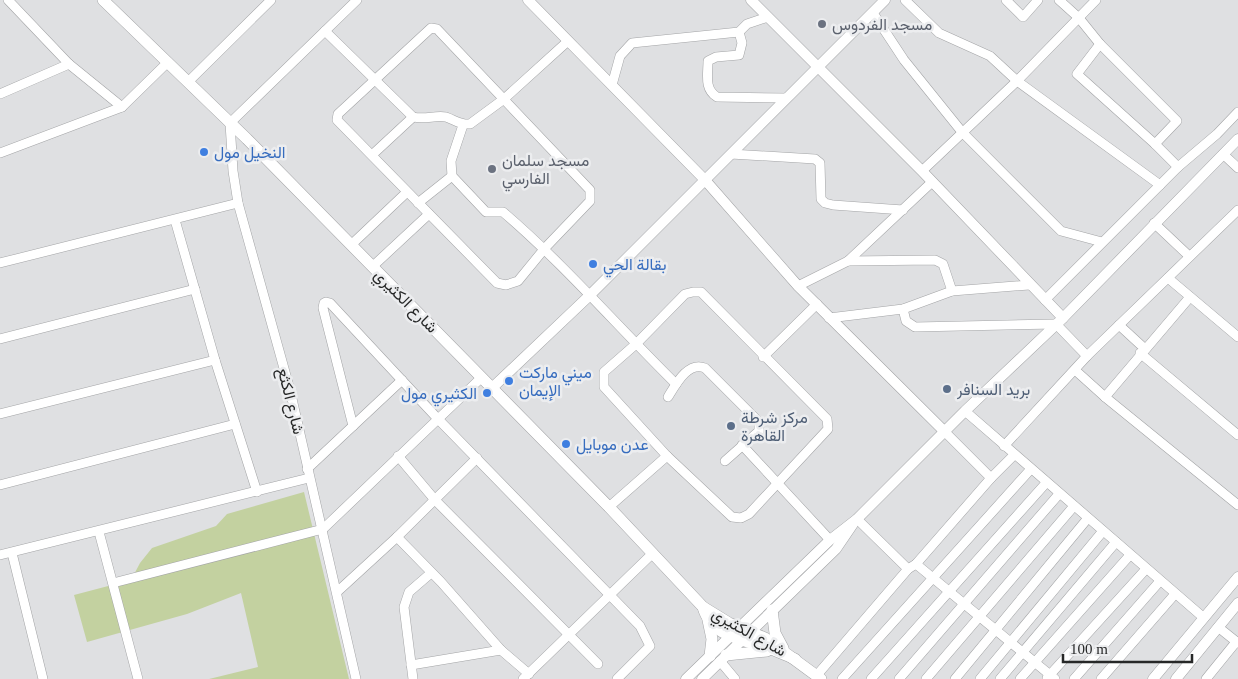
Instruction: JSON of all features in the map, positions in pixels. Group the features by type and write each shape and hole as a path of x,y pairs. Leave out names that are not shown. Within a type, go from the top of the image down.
{"main road":[{"name":"شارع الكثيري","path":"103,0 189,81 609,507 703,607 744,633 785,654 819,677"},
{"name":"شارع الكثيري","path":"703,607 707,618 716,629 730,637 744,633"},
{"path":"707,618 712,640 719,658 785,654 775,633 772,610"}],"street":[{"path":"8,0 70,64 122,107"},
{"path":"189,81 272,0"},
{"path":"230,123 356,0"},
{"path":"528,0 705,180 798,286 991,478"},
{"path":"751,0 922,171 1044,300 1087,356"},
{"path":"492,388 589,296 885,0"},
{"path":"905,0 939,33 990,56 1017,81 1160,185"},
{"path":"1006,0 1023,17 1038,0"},
{"path":"1059,0 1177,121 1155,144"},
{"path":"922,171 1017,81 1096,0"},
{"path":"873,13 904,60 962,132 1060,231 1102,242"},
{"path":"612,85 620,56 632,43 739,32 747,24 768,17"},
{"path":"431,28 434,28 504,99 590,190 590,201 545,248 518,281 506,285 496,283 337,120 337,117 373,79 431,28"},
{"path":"325,30 413,117 424,120 446,117 463,125 470,124 504,99 568,41"},
{"path":"739,32 742,44 739,55 716,57 708,61 708,87 711,93 717,96 786,98"},
{"path":"1100,44 1077,74 1178,167"},
{"path":"0,153 122,107 168,62"},
{"path":"0,94 70,64"},
{"path":"1044,300 1178,167 1217,134 1238,112"},
{"path":"372,155 413,117"},
{"name":"شارع الكثع","path":"230,123 233,171 238,203 290,390 356,679"},
{"path":"463,125 451,161 452,176 486,212 503,212 545,248 589,296 676,384"},
{"path":"702,679 719,658 830,540 857,519 965,411 1059,321 1238,139"},
{"path":"731,154 815,159 820,163 821,198 825,203 903,210"},
{"path":"1223,154 1238,168"},
{"path":"418,203 452,176"},
{"path":"798,286 848,261 932,182"},
{"path":"351,245 407,192"},
{"path":"0,263 238,203"},
{"path":"1004,446 1087,356 1238,210"},
{"path":"372,267 429,214"},
{"path":"175,220 215,360 256,492"},
{"path":"1154,223 1189,256"},
{"path":"848,261 935,260 943,264 952,291"},
{"path":"1168,278 1238,337"},
{"path":"830,318 903,309 952,291 1029,285"},
{"path":"0,339 195,289"},
{"path":"701,292 763,357 827,419 829,424 828,429 749,514 741,518 732,517 667,456 604,387 604,372 636,344 685,294 701,292"},
{"path":"1104,397 1190,297"},
{"path":"353,426 323,308 324,303 330,303 438,419 640,626 650,646 617,679"},
{"path":"763,357 817,304"},
{"path":"903,309 906,321 915,327 1059,321"},
{"path":"1119,325 1142,351 1238,435"},
{"path":"0,414 215,360"},
{"path":"668,397 676,384 691,367 698,366 705,368 759,422 759,432 725,461"},
{"path":"1075,370 1104,397 1238,505"},
{"path":"113,583 323,529 482,378"},
{"path":"0,556 256,492 308,474 353,426 402,380"},
{"path":"965,411 1030,470 1204,618"},
{"path":"0,485 235,424"},
{"path":"742,445 830,540"},
{"path":"819,677 912,566 1014,455"},
{"path":"398,456 435,500 598,664"},
{"path":"609,507 667,456"},
{"path":"337,592 397,537 477,458"},
{"path":"842,679 934,579 1030,470"},
{"path":"871,679 1046,483"},
{"path":"899,679 965,605 1059,494"},
{"path":"926,679 1074,506"},
{"path":"955,679 1088,518"},
{"path":"857,519 912,566 934,579 981,617 1050,678 1146,569"},
{"path":"744,633 772,610 836,548 857,519"},
{"path":"980,679 1103,531"},
{"path":"99,532 138,679"},
{"path":"397,537 526,677 653,554"},
{"path":"1000,679 1116,542"},
{"path":"12,553 43,679"},
{"path":"1020,679 1130,555"},
{"path":"413,679 404,607 409,592 430,573"},
{"path":"1153,679 1238,577"},
{"path":"1074,679 1160,581"},
{"path":"1176,679 1238,602 1226,591"},
{"path":"1101,679 1175,594"},
{"path":"1206,679 1237,642 1218,627"},
{"path":"686,679 719,658 730,637"},
{"path":"412,665 501,650"},
{"path":"719,658 735,679"}],"green space":[{"path":"304,492 349,679 209,679 258,667 241,593 187,614 87,642 74,595 131,580 140,563 152,548 216,526 227,514"}],"place":[{"name":"مسجد الفردوس","path":"822,24"},
{"name":"النخيل مول","path":"204,152"},
{"name":"مسجد سلمان الفارسي","path":"492,169"},
{"name":"بقالة الحي","path":"593,264"},
{"name":"ميني ماركت الإيمان","path":"509,381"},
{"name":"بريد السنافر","path":"947,389"},
{"name":"الكثيري مول","path":"487,393"},
{"name":"مركز شرطة القاهرة","path":"731,426"},
{"name":"عدن موبايل","path":"566,444"}]}
